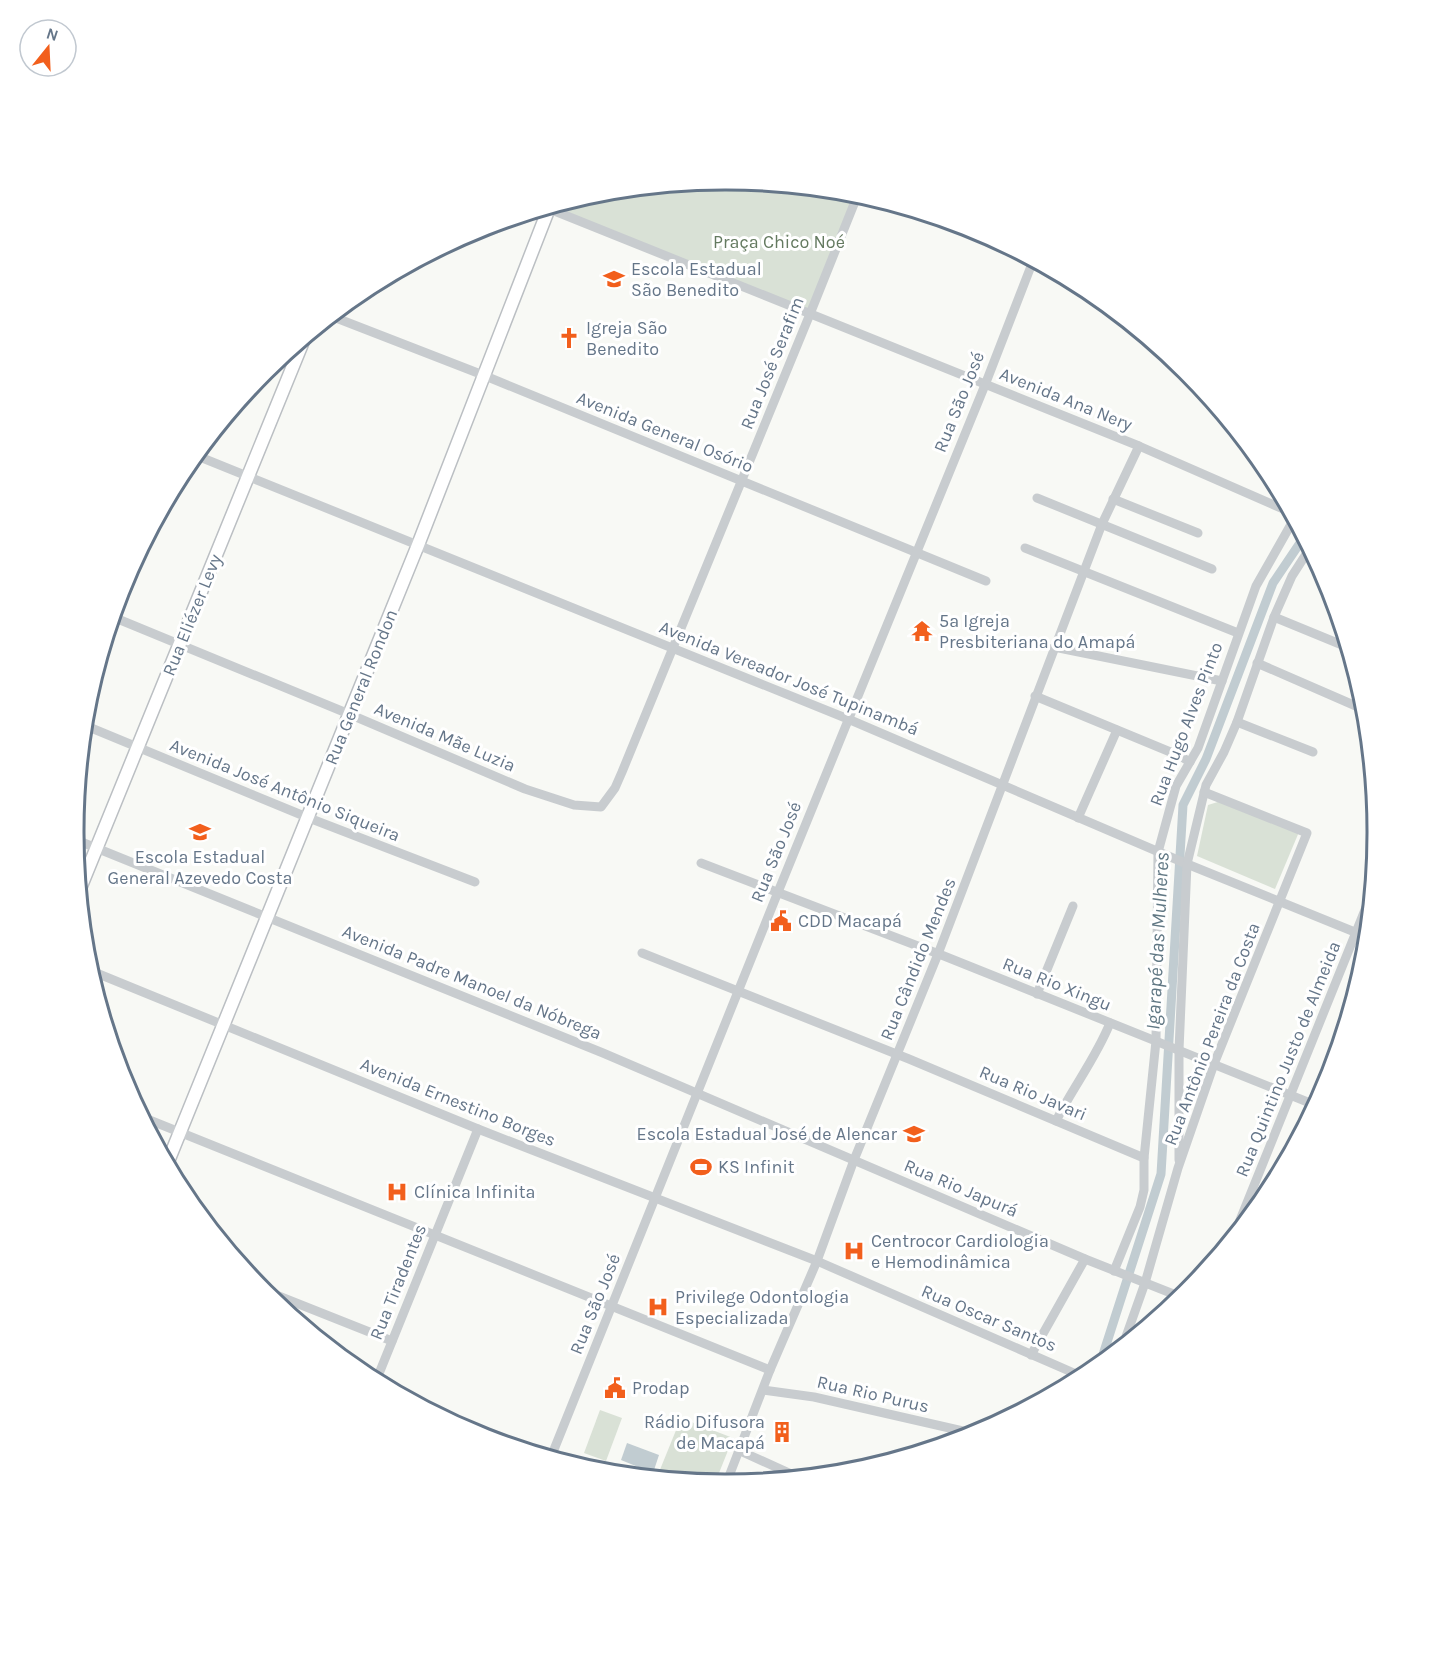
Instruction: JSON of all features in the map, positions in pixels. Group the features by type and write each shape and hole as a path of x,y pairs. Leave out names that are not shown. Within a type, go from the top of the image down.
{"main road":[{"name":"Rua General Rondon","path":"171,1154 418,545 545,217"},
{"name":"Rua Eliézer Levy","path":"85,876 297,355"}],"street":[{"name":"Rua José Serafim","path":"601,807 615,788 854,204"},
{"name":"Avenida Ana Nery","path":"558,212 1139,446 1278,507"},
{"name":"Rua São José","path":"554,1450 1030,268"},
{"name":"Avenida General Osório","path":"340,319 483,375 986,581"},
{"name":"Rua Cândido Mendes","path":"730,1474 770,1370 817,1262 854,1160 941,955 1035,696 1102,524 1139,446"},
{"name":"Avenida Vereador José Tupinambá","path":"204,459 848,719 1185,863 1357,932"},
{"path":"1036,498 1212,569"},
{"path":"1113,499 1198,533"},
{"name":"Rua Hugo Alves Pinto","path":"1117,1272 1144,1190 1144,1158 1157,1042 1162,853 1176,786 1198,748 1256,586 1290,527"},
{"path":"1025,548 1238,633"},
{"path":"1178,1168 1175,1049 1185,863 1204,792 1237,722 1274,616 1292,576 1305,556"},
{"path":"1274,616 1338,643"},
{"name":"Avenida Mãe Luzia","path":"120,620 543,796 574,806 601,807"},
{"path":"1054,647 1222,681"},
{"path":"1257,663 1355,705"},
{"path":"1035,696 1190,762"},
{"path":"1237,722 1313,752"},
{"name":"Avenida José Antônio Siqueira","path":"92,728 309,818 475,882"},
{"path":"1078,818 1117,730"},
{"name":"Rua Antônio Pereira da Costa","path":"1127,1331 1178,1168 1214,1064 1307,833 1204,792"},
{"name":"Avenida Padre Manoel da Nóbrega","path":"84,843 698,1092 854,1160"},
{"path":"701,863 941,955"},
{"path":"1037,993 1073,906"},
{"name":"Rua Quintino Justo de Almeida","path":"1246,1206 1361,921"},
{"path":"642,953 898,1054"},
{"name":"Rua Rio Xingu","path":"941,955 1157,1042"},
{"name":"Avenida Ernestino Borges","path":"100,973 478,1129 817,1262"},
{"path":"1056,1121 1071,1091 1094,1060 1110,1023"},
{"path":"1157,1042 1307,1101"},
{"name":"Rua Rio Javari","path":"898,1054 1144,1158"},
{"path":"153,1121 770,1370"},
{"name":"Rua Tiradentes","path":"380,1372 478,1129"},
{"name":"Rua Rio Japurá","path":"854,1160 1143,1282"},
{"path":"1031,1355 1085,1259"},
{"name":"Rua Oscar Santos","path":"817,1262 1031,1355 1068,1374"},
{"path":"1143,1282 1171,1293"},
{"path":"287,1299 392,1341"},
{"name":"Rua Rio Purus","path":"763,1390 814,1397 958,1430"},
{"path":"738,1450 783,1470"}],"green space":[{"name":"Praça Chico Noé","path":"726,190 809,196 856,204 810,314 560,212 642,196"},
{"path":"1221,801 1299,832 1275,889 1197,856 1208,805"},
{"path":"600,1410 622,1418 606,1461 584,1453"},
{"path":"681,1418 733,1438 719,1474 660,1470"}],"shaded area":[{"path":"627,1443 659,1455 654,1469 640,1468 621,1460"}],"waterway":[{"name":"Igarapé das Mulheres","path":"1105,1349 1161,1174 1183,805 1206,759 1273,583 1299,544"}],"place":[{"name":"Escola Estadual São Benedito","path":"614,279"},
{"name":"Igreja São Benedito","path":"569,338"},
{"name":"5a Igreja Presbiteriana do Amapá","path":"922,631"},
{"name":"Escola Estadual General Azevedo Costa","path":"200,832"},
{"name":"CDD Macapá","path":"781,921"},
{"name":"Escola Estadual José de Alencar","path":"914,1134"},
{"name":"KS Infinit","path":"701,1167"},
{"name":"Clínica Infinita","path":"397,1192"},
{"name":"Centrocor Cardiologia e Hemodinâmica","path":"854,1251"},
{"name":"Privilege Odontologia Especializada","path":"658,1307"},
{"name":"Prodap","path":"615,1388"},
{"name":"Rádio Difusora de Macapá","path":"782,1432"}]}
